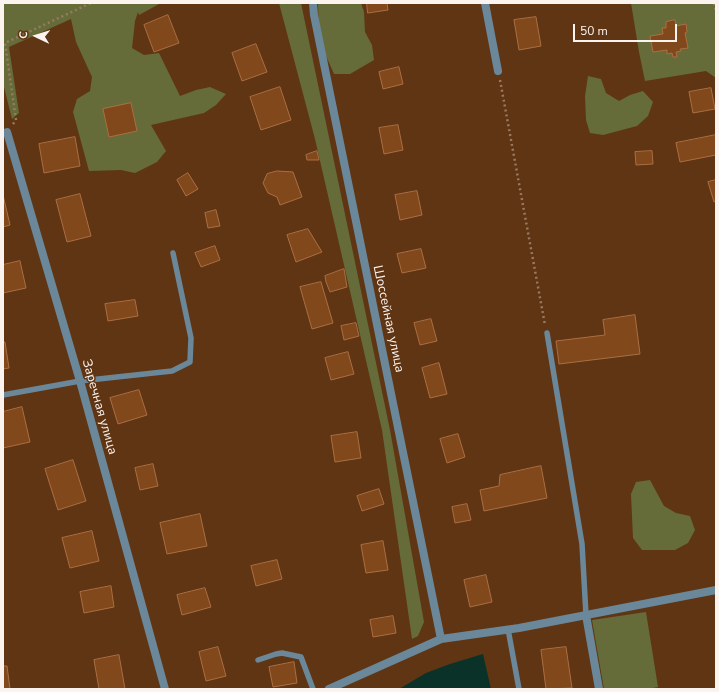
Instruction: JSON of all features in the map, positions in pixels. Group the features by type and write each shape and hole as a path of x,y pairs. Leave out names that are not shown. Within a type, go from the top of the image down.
{"street":[{"name":"Шоссейная улица","path":"313,3 314,15 441,639"},
{"path":"485,3 498,71"},
{"name":"Заречная улица","path":"7,132 80,381 165,689"},
{"path":"329,689 441,639 508,629 716,590"},
{"path":"586,615 599,689"}],"lane":[{"path":"3,395 80,381 172,371 190,362 191,338 173,253"},
{"path":"547,333 582,544 586,615"},
{"path":"508,629 519,689"},
{"path":"258,660 282,653 301,657 313,689"}],"path":[{"path":"7,132 16,120 5,43 91,3"},
{"path":"714,3 716,11"},
{"path":"498,71 547,333"}],"green space":[{"path":"3,3 161,3 139,15 138,12 135,21 132,48 144,55 159,53 180,96 210,87 226,94 216,105 204,113 151,125 166,151 157,162 135,173 121,170 89,171 73,112 77,99 90,91 92,77 76,42 71,19 9,47 19,113 12,119 3,83"},
{"path":"279,3 301,3 390,430 424,622 418,636 412,639 382,430 315,139"},
{"path":"318,3 361,3 364,12 365,32 372,45 374,60 350,74 334,74 319,40"},
{"path":"631,3 716,3 716,78 706,71 645,81"},
{"path":"588,76 601,79 606,93 619,101 630,95 643,91 653,102 648,116 637,126 603,135 590,133 586,120 585,96"},
{"path":"650,480 664,506 676,513 690,516 695,530 688,543 675,550 642,550 633,538 631,494 636,482"},
{"path":"646,612 658,687 648,689 604,689 592,620"}],"water":[{"path":"483,654 491,689 399,689 426,673"}],"building":[{"path":"367,3 387,3 388,10 368,13"},
{"path":"168,15 179,43 154,52 144,25"},
{"path":"536,17 541,46 519,50 514,20"},
{"path":"675,20 676,26 686,24 687,32 685,33 688,48 680,49 681,51 676,52 677,57 673,57 672,53 667,54 667,50 653,52 650,36 663,34 662,28 666,28 666,22"},
{"path":"256,44 267,72 242,81 232,53"},
{"path":"399,67 403,84 383,89 379,72"},
{"path":"280,87 291,120 261,130 250,97"},
{"path":"711,88 715,109 693,113 689,92"},
{"path":"131,103 137,131 109,137 103,109"},
{"path":"398,125 403,150 384,154 379,128"},
{"path":"716,135 716,155 680,162 676,143"},
{"path":"75,137 80,166 44,173 39,144"},
{"path":"317,151 319,160 307,160 306,155"},
{"path":"652,151 653,164 636,165 635,152"},
{"path":"277,171 293,172 302,197 280,205 277,197 268,193 263,183 267,174"},
{"path":"188,173 198,189 186,196 177,180"},
{"path":"716,180 716,201 714,202 708,182"},
{"path":"417,191 422,215 400,220 395,195"},
{"path":"80,194 91,236 67,242 56,200"},
{"path":"3,195 10,225 3,227"},
{"path":"216,210 220,226 208,228 205,213"},
{"path":"308,229 322,252 296,262 287,235"},
{"path":"215,246 220,260 201,267 195,253"},
{"path":"421,249 426,268 402,273 397,254"},
{"path":"20,261 26,288 3,293 3,265"},
{"path":"344,269 347,287 330,292 325,276"},
{"path":"321,282 333,323 312,329 300,287"},
{"path":"135,300 138,316 108,321 105,304"},
{"path":"635,315 640,354 559,364 556,341 605,335 603,320"},
{"path":"431,319 437,341 420,345 414,323"},
{"path":"356,323 359,336 344,340 341,326"},
{"path":"3,342 5,342 9,368 3,369"},
{"path":"348,352 354,374 331,380 325,358"},
{"path":"439,363 447,394 430,398 422,368"},
{"path":"139,390 147,415 118,424 110,398"},
{"path":"22,407 30,442 3,448 3,412"},
{"path":"357,432 361,458 335,462 331,436"},
{"path":"458,434 465,457 447,463 440,439"},
{"path":"73,460 86,501 58,510 45,469"},
{"path":"153,464 158,486 140,490 135,468"},
{"path":"541,466 547,498 484,511 480,490 499,486 500,475"},
{"path":"379,489 384,504 362,511 357,496"},
{"path":"467,504 471,520 455,523 452,507"},
{"path":"200,514 207,546 167,554 160,523"},
{"path":"92,531 99,561 70,568 62,538"},
{"path":"383,541 388,570 366,573 361,545"},
{"path":"277,560 282,579 256,586 251,566"},
{"path":"486,575 492,602 470,607 464,580"},
{"path":"111,586 114,607 84,613 80,592"},
{"path":"205,588 211,607 182,615 177,595"},
{"path":"393,616 396,633 373,637 370,620"},
{"path":"218,647 226,676 206,681 199,652"},
{"path":"566,647 572,688 546,689 541,650"},
{"path":"119,655 125,689 99,689 94,660"},
{"path":"294,662 297,683 273,687 269,667"},
{"path":"3,666 7,666 10,689 3,689"}]}
